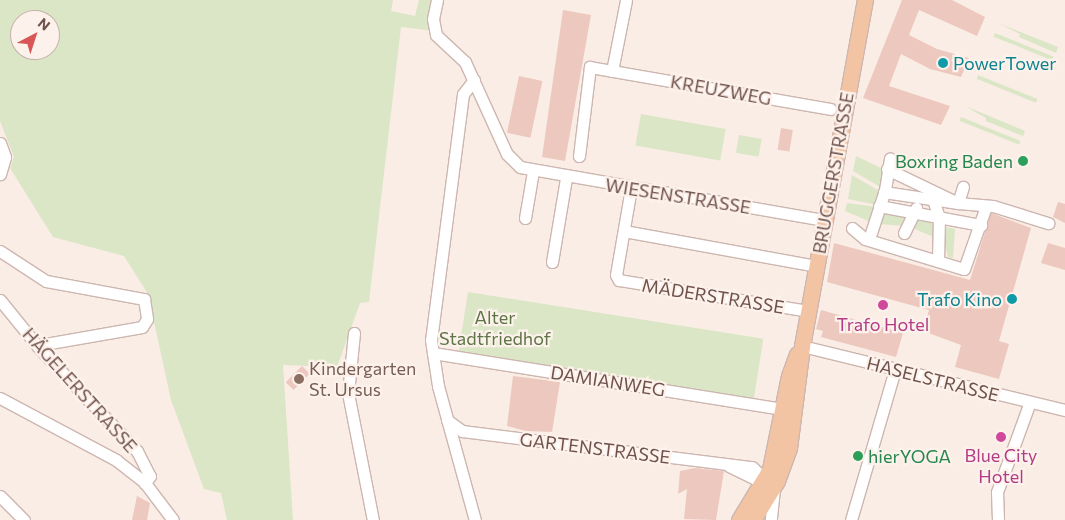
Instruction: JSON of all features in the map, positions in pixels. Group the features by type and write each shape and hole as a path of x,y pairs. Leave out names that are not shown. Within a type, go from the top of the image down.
{"main road":[{"name":"BRUGGERSTRASSE","path":"761,480 781,472 794,420 802,346 865,0"},
{"name":"BRUGGERSTRASSE","path":"739,520 774,457 790,371 802,346"},
{"name":"BRUGGERSTRASSE","path":"753,520 763,513 761,480"}],"street":[{"name":"WIESENSTRASSE","path":"437,0 435,33 463,59 507,154 516,165 533,171 566,178 824,220"},
{"path":"612,70 626,0"},
{"name":"KREUZWEG","path":"580,156 590,67 830,109"},
{"path":"474,80 464,94 435,301 433,353 447,420 475,520"},
{"path":"0,143 5,157 0,174"},
{"path":"872,233 884,192 888,163 928,180 958,204"},
{"path":"524,218 533,171"},
{"path":"552,262 566,178"},
{"path":"904,233 928,180"},
{"path":"928,180 939,217 938,261"},
{"path":"958,204 963,187"},
{"path":"631,188 624,230 816,266"},
{"path":"884,192 985,209 994,206 1048,223"},
{"path":"884,192 914,213"},
{"path":"879,206 981,225"},
{"path":"852,228 865,240 964,269 981,225 985,209"},
{"name":"MÄDERSTRASSE","path":"624,230 618,279 808,311"},
{"path":"0,251 46,281 144,299 147,319 142,327 45,344 39,348"},
{"name":"HÄGELERSTRASSE","path":"0,300 39,348 137,451 150,476 145,483"},
{"path":"354,333 348,393 373,520"},
{"name":"HASELSTRASSE","path":"802,346 1065,410"},
{"name":"DAMIANWEG","path":"433,353 783,409"},
{"path":"852,520 896,370"},
{"path":"0,398 99,449 145,483 173,520"},
{"path":"998,520 997,492 1030,402"},
{"name":"GARTENSTRASSE","path":"447,420 462,431 728,465 761,480"},
{"path":"452,438 462,431"},
{"path":"761,480 771,520"},
{"path":"0,496 24,520"}],"green space":[{"path":"0,0 393,0 391,11 415,16 419,0 437,0 435,31 401,27 369,302 360,303 337,367 283,365 293,520 227,520 221,493 204,489 171,400 148,294 124,256 53,237 10,168 14,157 0,121"},
{"path":"998,23 1058,47 1056,53 1019,37 1020,34"},
{"path":"995,33 1053,57 1052,60 994,37"},
{"path":"978,75 1037,99 1036,103 977,79"},
{"path":"965,106 1025,131 1023,136 986,121 986,118"},
{"path":"641,114 726,129 720,160 635,146"},
{"path":"961,117 1020,141 1019,145 960,121"},
{"path":"739,135 762,139 759,157 736,153"},
{"path":"856,156 885,170 882,188 853,171"},
{"path":"852,175 881,192 877,205 848,199"},
{"path":"847,203 877,207 871,222 845,211"},
{"path":"881,209 911,214 906,226 879,224"},
{"path":"917,216 937,224 936,238 910,227"},
{"path":"941,226 955,229 953,258 948,257"},
{"name":"Alter Stadtfriedhof","path":"468,292 763,339 753,401 458,354"}],"building":[{"name":"PowerTower","path":"902,0 952,0 985,17 977,36 919,10 909,35 937,49 969,58 961,77 930,69 901,54 889,86 950,106 941,125 863,98"},
{"path":"563,10 591,15 565,161 542,157"},
{"path":"519,76 542,81 530,138 507,133"},
{"path":"781,128 793,130 789,152 778,150"},
{"path":"1058,202 1065,204 1065,223 1053,217"},
{"path":"991,213 1031,228 999,341 1009,344 999,379 955,367 961,345 923,331 929,310 827,282 834,243 970,280"},
{"path":"1048,243 1065,248 1065,270 1041,263"},
{"path":"821,310 903,333 896,357 821,337 823,331 816,329"},
{"name":"Kindergarten St. Ursus","path":"302,366 310,374 294,390 286,382"},
{"path":"513,376 560,382 552,432 526,431 507,426"},
{"path":"695,468 724,471 716,520 684,519 687,489 678,494 680,471"},
{"path":"137,496 150,503 147,520 132,520"}],"place":[{"name":"PowerTower","path":"943,63"},
{"name":"Boxring Baden","path":"1023,161"},
{"name":"Trafo Kino","path":"1012,299"},
{"name":"Trafo Hotel","path":"883,305"},
{"name":"Kindergarten St. Ursus","path":"299,379"},
{"name":"Blue City Hotel","path":"1001,437"},
{"name":"hierYOGA","path":"858,456"}]}
